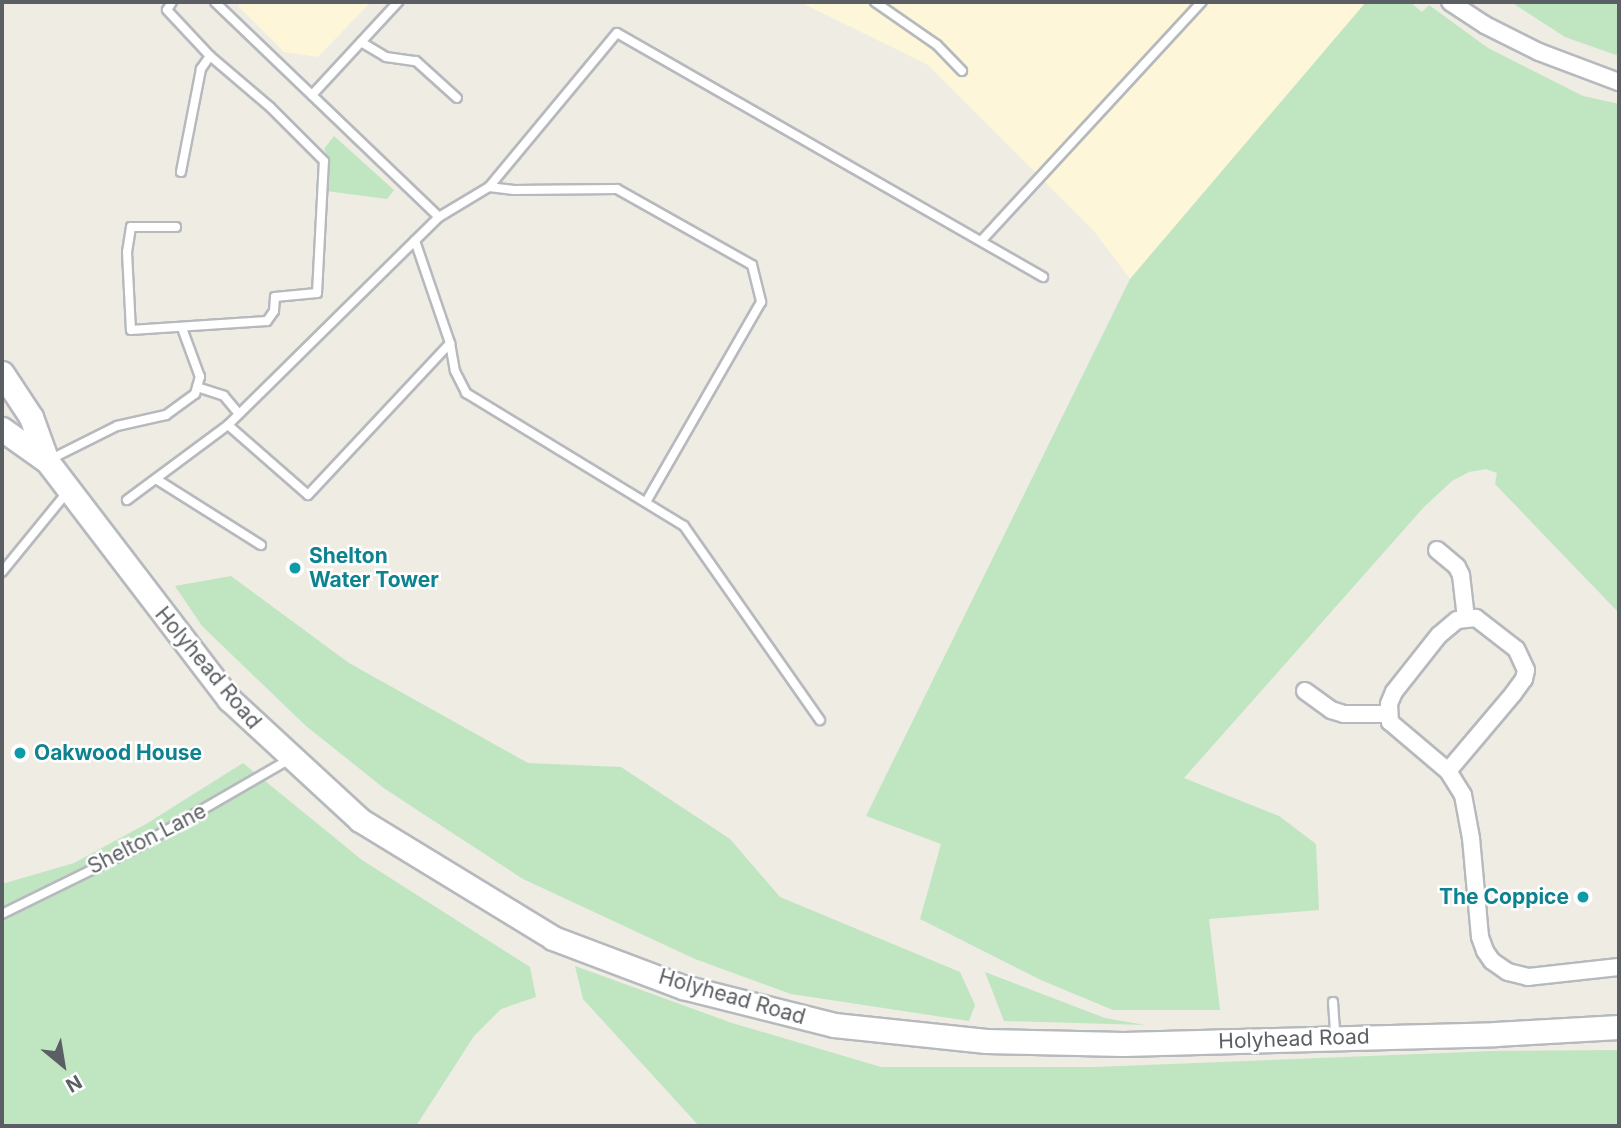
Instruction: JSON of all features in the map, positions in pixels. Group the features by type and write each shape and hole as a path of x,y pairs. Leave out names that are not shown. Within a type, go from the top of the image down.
{"main road":[{"name":"Holyhead Road","path":"2,373 31,417 47,461 229,699 290,759 360,820 554,937 683,987 834,1025 986,1041 1123,1044 1496,1034 1619,1027"},
{"name":"Holyhead Road","path":"2,429 47,461"}],"street":[{"path":"1450,2 1485,25 1539,52 1619,82"},
{"path":"1437,550 1457,567 1461,575 1466,618"},
{"path":"1448,771 1513,694 1524,679 1526,670 1516,649 1482,622 1466,618 1450,624 1419,660 1394,692 1388,714 1396,730 1448,771 1462,794 1468,815 1480,937 1485,951 1492,961 1508,972 1528,977 1619,967"},
{"path":"1305,691 1331,710 1345,714 1388,714"}],"lane":[{"path":"172,2 167,10 210,56 270,107 324,160 317,293 275,297 274,311 267,321 131,330 127,252 131,227 176,227"},
{"path":"215,2 439,217"},
{"path":"312,95 398,2"},
{"path":"875,2 937,45 962,71"},
{"path":"982,240 1202,2"},
{"path":"127,500 228,425 439,217 489,187 617,33 1043,277"},
{"path":"360,42 386,57 416,61 457,98"},
{"path":"181,172 201,69 210,56"},
{"path":"489,187 514,190 617,189 752,265 761,302 646,502"},
{"path":"415,241 450,343 455,371 466,393 684,526 820,720"},
{"path":"47,461 117,426 166,415 195,394 200,377 182,328"},
{"path":"228,425 308,495 450,343"},
{"path":"197,387 225,396 239,414"},
{"path":"156,479 261,545"},
{"path":"2,572 68,491"},
{"name":"Shelton Lane","path":"2,914 134,849 290,759"},
{"path":"1333,1002 1336,1037"}],"shaded area":[{"path":"238,2 371,2 318,57 284,52 239,7"},
{"path":"800,2 1366,2 1130,279 1093,230 928,65"}],"green space":[{"path":"1366,2 1410,2 1422,12 1429,5 1488,48 1583,96 1619,104 1619,613 1495,484 1497,473 1486,469 1469,472 1452,481 1424,507 1184,778 1279,816 1316,844 1319,910 1209,919 1220,1010 1113,1010 1043,981 920,919 941,844 866,816 1130,279"},
{"path":"1511,2 1619,2 1619,56 1565,37"},
{"path":"334,136 394,190 387,199 326,191 330,161 324,149"},
{"path":"231,576 349,663 528,763 621,767 730,839 780,897 960,972 975,1005 969,1021 791,994 695,959 523,879 385,789 306,726 202,626 175,586"},
{"path":"243,763 362,860 530,967 536,997 501,1009 474,1036 416,1126 2,1126 2,884 74,863 146,824"},
{"path":"575,966 732,1023 881,1067 1095,1067 1493,1051 1619,1050 1619,1126 699,1126 583,999"},
{"path":"985,972 1105,1018 1145,1025 1004,1021"}],"place":[{"name":"Shelton Water Tower","path":"295,568"},
{"name":"Oakwood House","path":"20,753"},
{"name":"The Coppice","path":"1583,897"}]}
